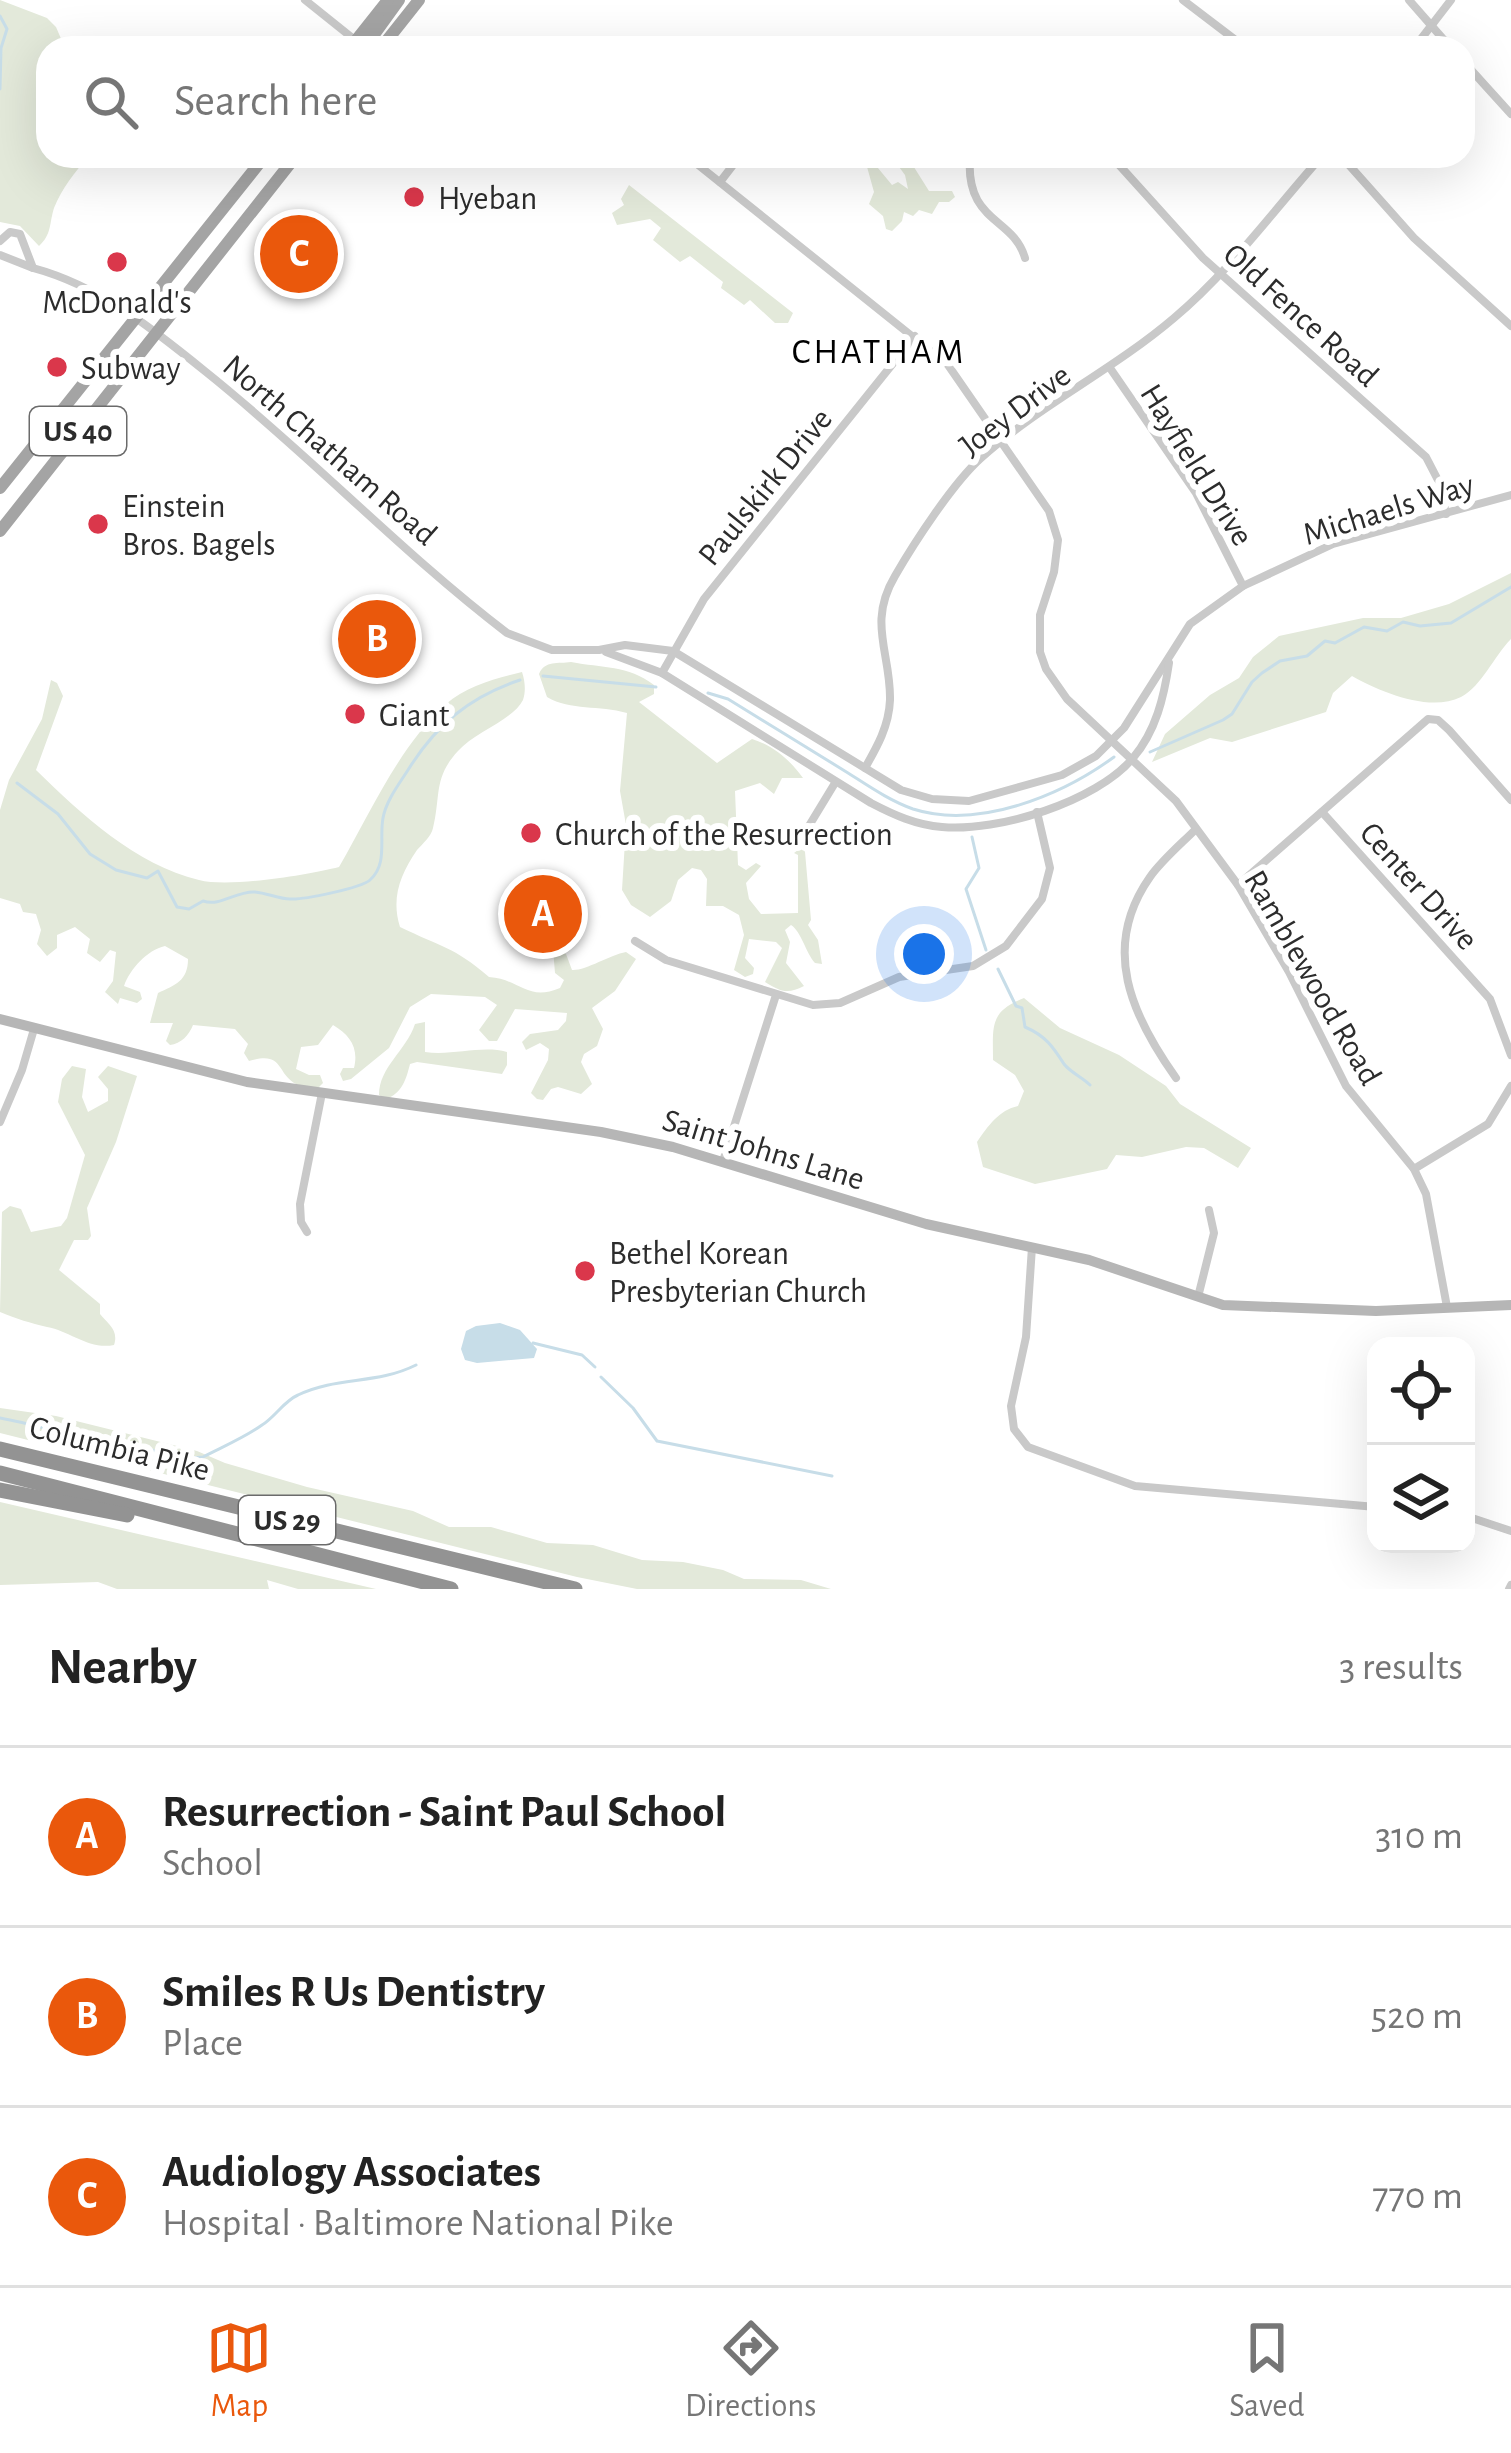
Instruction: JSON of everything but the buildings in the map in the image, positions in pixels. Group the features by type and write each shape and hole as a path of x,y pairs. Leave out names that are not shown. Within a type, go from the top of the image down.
{"highway":[{"name":"Columbia Pike","path":"0,1449 575,1589"},
{"name":"Columbia Pike","path":"0,1473 452,1589"},
{"path":"0,1490 265,1539"}],"main road":[{"path":"361,36 388,0"},
{"path":"373,36 399,0"},
{"path":"390,36 419,0"},
{"name":"US 40","path":"0,488 256,168"},
{"name":"US 40","path":"0,531 287,168"}],"street":[{"path":"305,0 343,36"},
{"path":"1183,0 1230,36"},
{"path":"1409,0 1440,36"},
{"path":"1423,36 1451,0"},
{"path":"1475,74 1511,114"},
{"name":"Ramblewood Road","path":"702,168 915,336 957,376 1049,511 1058,540 1040,615 1040,652 1046,669 1066,699 1176,801 1238,885 1289,972 1346,1086 1414,1169 1432,1216 1447,1309"},
{"path":"720,182 731,168"},
{"path":"969,168 977,200 1016,239 1025,258"},
{"name":"Old Fence Road","path":"1122,168 1219,273 1426,457 1446,514"},
{"name":"Joey Drive","path":"865,768 889,713 880,622 889,587 972,467 1176,317 1311,168"},
{"path":"1352,168 1414,238 1511,326"},
{"name":"North Chatham Road","path":"0,241 10,232 20,234 33,268"},
{"name":"North Chatham Road","path":"0,254 138,317 508,633 540,648 599,650 625,645 673,651 916,796 968,801 1075,770 1111,742"},
{"name":"Paulskirk Drive","path":"662,673 704,599 915,336"},
{"name":"Hayfield Drive","path":"1110,368 1196,493 1243,586"},
{"name":"Michaels Way","path":"1111,742 1203,612 1243,586 1333,544 1511,495"},
{"name":"North Chatham Road","path":"599,650 662,673 836,783 890,813 927,825 969,827 1037,812 1089,792 1132,760"},
{"name":"Michaels Way","path":"1132,760 1159,710 1170,656"},
{"path":"1238,885 1417,726 1434,719 1511,800"},
{"path":"804,835 836,783"},
{"path":"635,941 666,960 813,1005 840,1003 888,980 973,966 997,955 1033,913 1048,884 1049,855 1037,812"},
{"name":"Center Drive","path":"1322,812 1478,985 1498,1013 1511,1055"},
{"path":"1176,1078 1149,1041 1133,1008 1125,946 1133,911 1150,877 1196,830"},
{"path":"723,1161 776,995"},
{"path":"1498,1013 1511,1007"},
{"name":"Saint Johns Lane","path":"0,1019 229,1078 601,1132 723,1161 926,1224 1089,1260 1197,1298 1270,1310 1511,1305"},
{"path":"0,1122 34,1029"},
{"path":"1414,1169 1488,1124 1511,1086"},
{"path":"307,1232 300,1204 322,1093"},
{"path":"1197,1298 1214,1234 1209,1210"},
{"path":"1033,1245 1026,1336 1011,1406 1014,1429 1028,1447 1135,1486 1367,1506"},
{"path":"1475,1519 1511,1531"}],"green space":[{"path":"0,0 47,18 56,27 60,36 36,36 36,168 79,168 61,194 39,246 20,226 0,222"},
{"path":"867,168 878,168 892,185 898,182 908,189 900,168 915,168 929,191 952,191 955,197 939,202 932,214 904,212 892,231 869,204 874,192"},
{"path":"629,185 793,313 788,323 775,323 750,300 744,305 690,256 680,262 653,240 661,228 650,219 617,225 612,213 624,205 621,199"},
{"path":"1511,573 1511,639 1461,697 1420,701 1352,676 1333,693 1326,712 1232,742 1210,738 1152,762 1165,734 1210,695 1239,678 1253,657 1279,636 1363,618 1401,618 1449,604"},
{"path":"571,662 624,671 654,685 654,694 639,702 717,763 752,739 781,754 803,778 782,778 774,794 760,783 735,791 738,865 746,870 756,863 761,866 746,883 749,899 761,914 798,913 798,855 794,853 802,847 805,852 808,925 818,940 822,964 815,963 795,928 791,925 785,930 790,942 786,963 804,986 784,991 765,982 782,948 776,942 749,939 745,958 753,974 745,977 734,970 744,935 739,915 723,906 706,906 707,879 701,870 692,868 678,880 671,901 650,917 631,905 622,890 626,825 620,791 627,713 547,697 539,674 545,666"},
{"path":"522,672 525,693 518,707 465,744 445,770 432,831 411,859 399,887 397,916 400,927 456,953 489,977 531,991 560,988 564,980 555,973 553,949 566,954 572,970 626,952 636,959 615,991 592,1008 603,1029 597,1046 581,1062 592,1084 581,1094 558,1087 543,1100 537,1099 531,1093 549,1049 540,1043 526,1050 522,1042 530,1034 558,1030 567,1013 515,1009 497,1041 489,1041 479,1030 497,1005 485,997 431,994 410,1007 389,1048 343,1081 343,1068 354,1068 354,1048 333,1025 318,1045 301,1047 296,1069 320,1075 323,1083 316,1090 294,1083 273,1060 249,1061 244,1053 248,1044 235,1029 193,1025 184,1038 170,1045 166,1041 173,1023 150,1023 158,993 183,977 188,959 165,946 152,952 124,986 140,992 142,999 137,1003 120,998 118,1004 105,992 113,981 116,952 110,950 100,962 87,953 90,939 75,927 57,935 57,948 47,956 37,944 41,930 36,914 0,898 0,810 9,780 42,719 51,680 63,696 36,770 91,820 153,863 199,880 229,882 339,867 386,781 429,721 463,692"},
{"path":"1024,998 1060,1028 1119,1055 1166,1086 1180,1104 1251,1148 1238,1168 1204,1148 1186,1147 1142,1157 1116,1155 1107,1169 1035,1184 983,1167 977,1142 1000,1115 1018,1106 1024,1091 1015,1075 993,1060 995,1021 1004,1009"},
{"path":"425,1022 425,1052 507,1052 502,1074 417,1062 410,1064 396,1093 386,1099 379,1095 383,1076 415,1024"},
{"path":"72,1066 86,1069 82,1097 88,1112 108,1101 108,1089 98,1077 108,1066 137,1076 116,1142 87,1208 91,1236 74,1240 59,1270 100,1304 100,1314 114,1331 114,1345 88,1343 0,1312 2,1212 10,1206 21,1209 31,1232 61,1226 67,1218 85,1155 58,1102 62,1079"},
{"path":"0,1408 56,1416 197,1451 307,1487 413,1511 449,1527 491,1527 547,1543 593,1545 642,1560 723,1570 744,1579 801,1580 831,1589 637,1589 577,1577 0,1433"},
{"path":"0,1502 376,1589 298,1589 267,1580 269,1589 117,1589 98,1582 0,1585"}],"water":[{"path":"500,1323 520,1330 537,1349 534,1358 465,1360 461,1349 466,1331"}],"waterway":[{"path":"0,16 7,29 1,48 0,89"},
{"path":"1150,752 1232,714 1252,682 1280,661 1307,656 1325,641 1335,643 1364,627 1387,631 1403,622 1420,626 1451,623 1511,587"},
{"path":"543,676 656,687"},
{"path":"17,783 58,814 90,854 116,870 147,878 158,871 177,907 189,909 203,901 248,892 290,899 319,896 356,886 376,874 387,805 419,754 442,726 470,704 520,680"},
{"path":"708,693 728,699 894,801 938,814 965,815 1019,805 1070,784 1114,757"},
{"path":"972,837 979,868 966,889 986,950"},
{"path":"998,969 1016,1006 1022,1008 1025,1027 1044,1038 1067,1067 1090,1085"},
{"path":"533,1343 582,1355 595,1367"},
{"path":"0,1418 174,1456 203,1457 255,1430 298,1395 416,1365"},
{"path":"601,1377 633,1408 657,1441 832,1476"}],"place":[{"name":"Hyeban","path":"414,197"},
{"name":"Audiology Associates","path":"299,254"},
{"name":"McDonald's","path":"117,262"},
{"name":"Subway","path":"57,367"},
{"name":"Einstein Bros. Bagels","path":"98,524"},
{"name":"Smiles R Us Dentistry","path":"377,639"},
{"name":"Giant","path":"355,714"},
{"name":"Church of the Resurrection","path":"531,833"},
{"name":"Resurrection - Saint Paul School","path":"543,914"},
{"name":"Bethel Korean Presbyterian Church","path":"585,1271"}],"district":[{"name":"CHATHAM","path":"879,350"}]}
